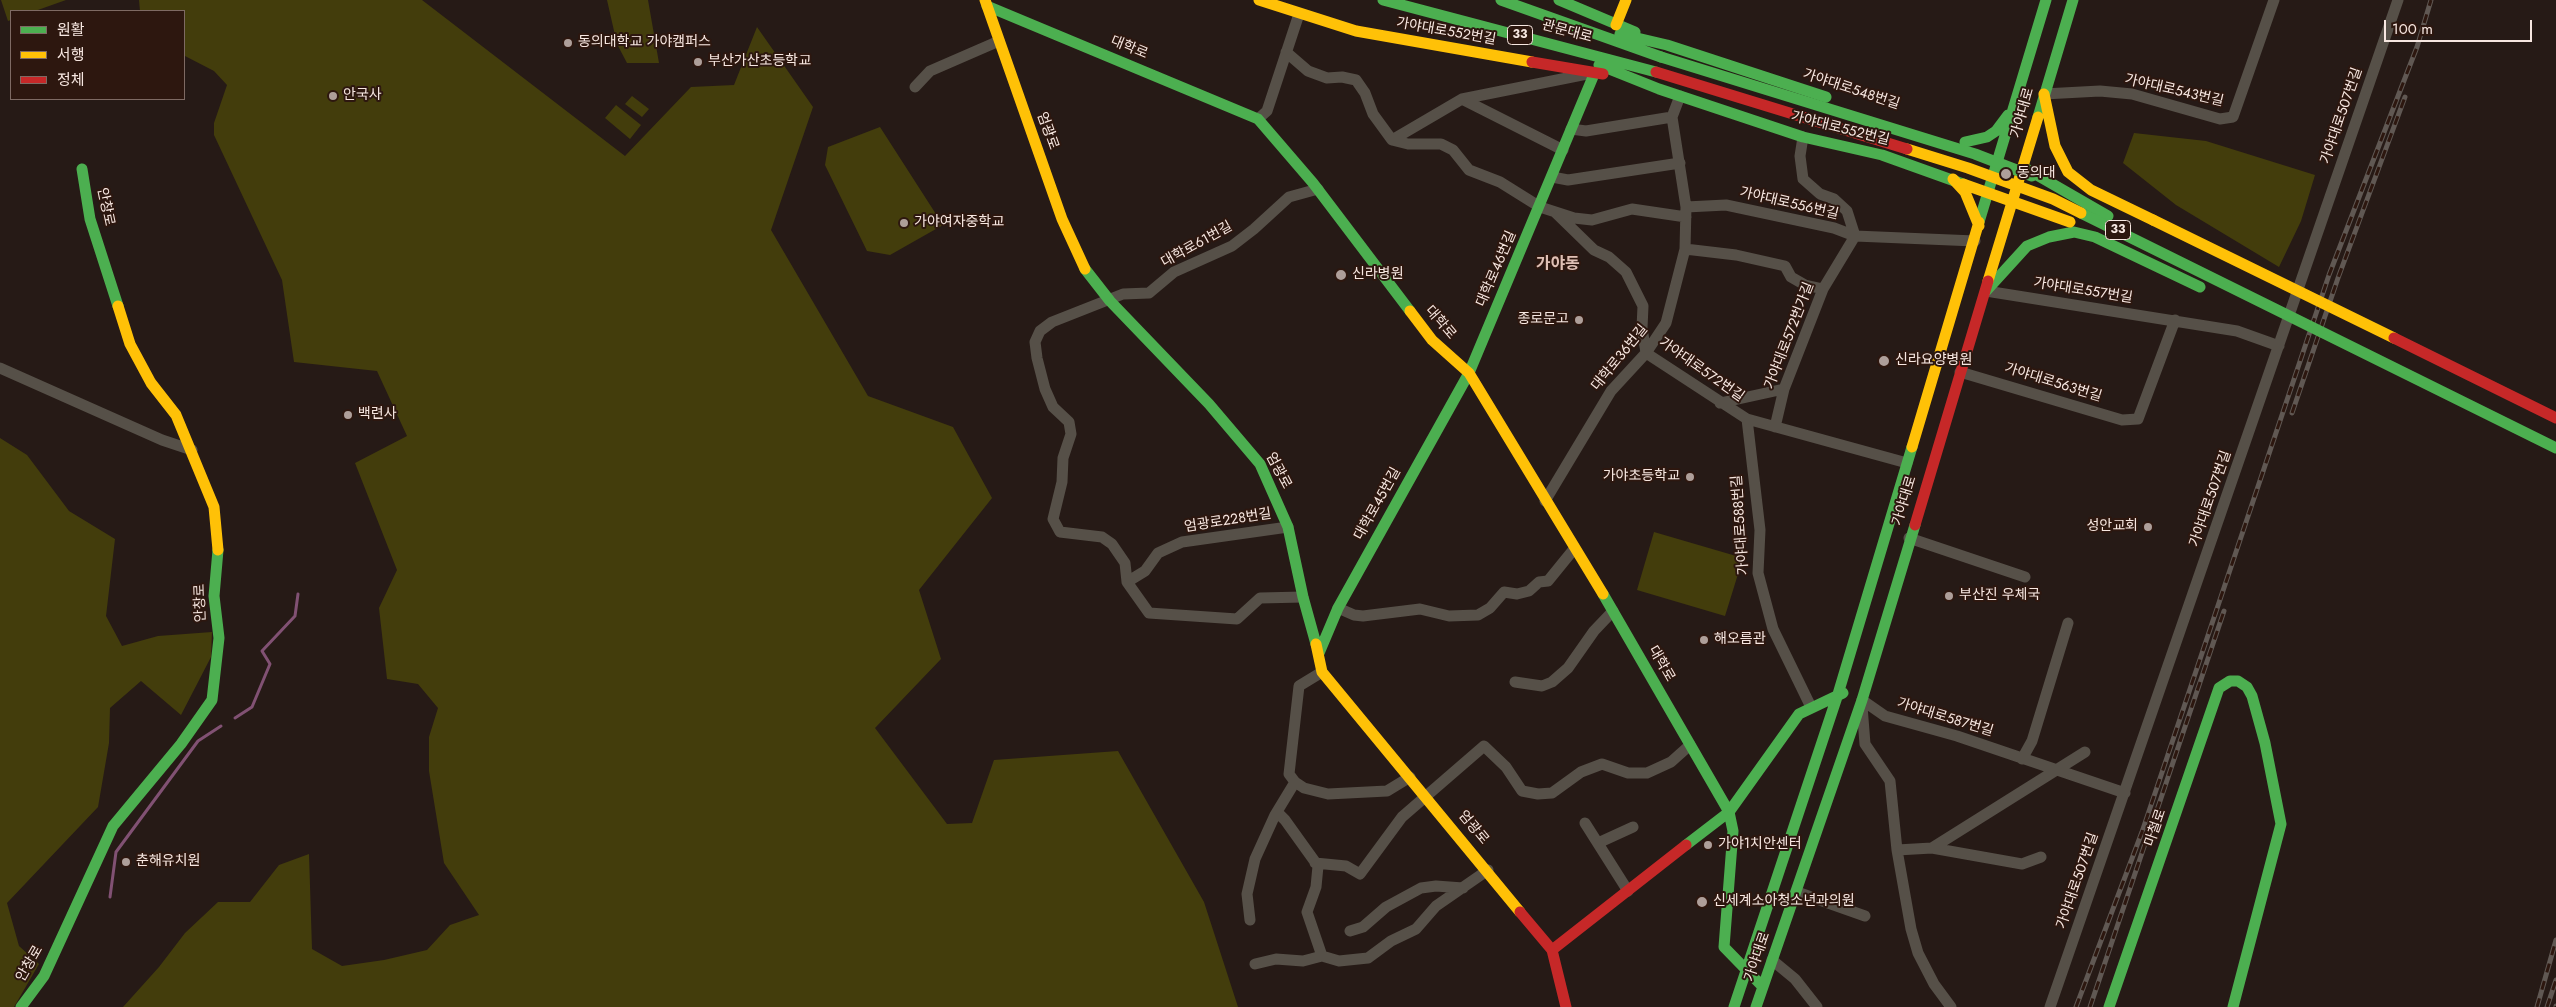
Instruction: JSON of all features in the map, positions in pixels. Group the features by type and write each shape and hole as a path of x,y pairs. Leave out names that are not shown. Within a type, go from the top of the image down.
{"main road":[{"name":"가야대로552번길","path":"1259,0 1356,31 1595,72 1660,89"},
{"name":"관문대로","path":"1383,0 1656,72 1968,168 2053,199 2556,448"},
{"name":"관문대로","path":"1501,0 1662,57 1975,154 2059,187 2556,431"},
{"name":"가야대로548번길","path":"1559,0 1667,45 2000,154 2110,217"},
{"path":"1616,25 1626,0"},
{"name":"가야대로","path":"1734,1007 1745,968 1838,694 2046,0"},
{"name":"가야대로","path":"1756,1007 1862,700 1909,538 1985,294 2073,0"},
{"name":"엄광로","path":"986,3 1071,241 1081,264 1110,301 1209,404 1260,464 1288,527 1303,598 1319,653 1322,672 1426,795 1552,950 1566,1007"},
{"name":"대학로","path":"986,3 1258,119 1318,189 1432,340 1469,373 1613,611 1729,812 1733,831 1724,947 1763,987"},
{"name":"가야대로548번길","path":"1545,15 1667,45"},
{"name":"가야대로552번길","path":"1544,42 1660,89 1803,137 1882,155 1989,191 2070,222 2145,237 2110,217"},
{"name":"대학로46번길","path":"1469,373 1595,72"},
{"path":"2044,94 2055,146 2064,165 2068,172 2091,190 2556,418"},
{"path":"1965,142 1979,140 1996,131 2014,105"},
{"path":"2064,165 2067,180 2110,217"},
{"name":"안창로","path":"21,1007 44,976 113,826 181,744 212,700 218,638 214,596 218,544 214,507 176,415 151,383 130,344 90,219 82,169"},
{"path":"1953,179 1965,192 1979,226"},
{"path":"1985,294 2027,246 2048,227 2070,222"},
{"path":"2027,246 2049,236 2074,232 2095,237 2204,289"},
{"path":"1959,291 1972,272 1977,270 1982,272 1984,276 1985,294"},
{"path":"2277,324 2295,333"},
{"path":"2373,371 2556,460"},
{"name":"대학로45번길","path":"1319,653 1338,608 1469,373"},
{"name":"마철로","path":"2108,1007 2219,688 2230,681 2238,681 2247,687 2252,696 2265,743 2281,824 2233,1007"},
{"path":"1552,950 1729,812 1799,714 1838,694 1865,688"}],"street":[{"name":"가야대로543번길","path":"2044,94 2100,91 2132,94 2220,119 2233,117 2274,0"},
{"name":"가야대로507번길","path":"2050,1007 2398,0"},
{"path":"1258,119 1267,111 1299,14"},
{"path":"915,88 930,71 999,41"},
{"path":"1286,52 1308,71 1327,78 1342,76 1356,80 1365,93 1373,114 1392,140 1462,99 1595,72"},
{"path":"1571,130 1586,131 1672,117 1680,96"},
{"path":"1462,99 1563,150"},
{"name":"대학로36번길","path":"1545,501 1610,391 1646,353 1666,323 1685,249 1686,212 1672,117"},
{"path":"1803,137 1800,156 1803,179 1820,194 1834,199 1847,211 1855,236"},
{"name":"가야대로572번길","path":"1392,140 1408,144 1441,144 1453,150 1469,170 1500,182 1540,207 1556,213 1592,220 1632,209 1686,212"},
{"path":"1552,177 1568,180 1680,163"},
{"name":"대학로61번길","path":"1127,582 1125,562 1112,544 1102,537 1060,532 1053,519 1062,482 1063,458 1071,434 1069,422 1053,407 1045,389 1035,342 1040,331 1052,322 1110,301 1123,294 1149,293 1174,272 1232,246 1289,197 1318,189"},
{"name":"가야대로556번길","path":"1686,212 1726,204 1834,228 1855,236 1975,241"},
{"name":"가야대로572번길","path":"1556,213 1594,250 1609,257 1626,272 1643,306 1642,328 1646,353 1746,419 1907,463"},
{"name":"가야대로572번가길","path":"1775,427 1784,389 1823,289 1855,236"},
{"path":"1685,249 1736,255 1785,266 1791,277 1805,285 1823,289"},
{"name":"가야대로557번길","path":"1985,294 2175,320 2237,331 2279,346"},
{"name":"가야대로563번길","path":"1960,372 2122,420 2138,419 2175,320"},
{"path":"0,368 154,436 192,450"},
{"path":"1720,403 1784,389"},
{"name":"가야대로588번길","path":"1746,419 1760,530 1758,572 1773,628 1812,707"},
{"name":"엄광로228번길","path":"1127,582 1146,571 1158,553 1182,542 1288,527"},
{"path":"1909,538 2025,577"},
{"path":"1338,608 1354,615 1363,616 1420,609 1449,616 1478,616 1490,608 1504,592 1517,594 1529,591 1539,582 1548,581 1574,549"},
{"path":"1127,582 1149,613 1237,619 1260,598 1303,598"},
{"path":"1516,682 1542,686 1552,682 1568,668 1594,631 1613,611"},
{"path":"2022,759 2032,740 2068,623"},
{"path":"1322,672 1299,686 1289,774 1304,788 1328,794 1387,791 1410,777"},
{"path":"1862,700 1865,744 1890,781 1897,850 1910,929 1918,953 1934,984 1951,1007"},
{"name":"가야대로587번길","path":"1862,700 1885,716 1957,736 2125,793"},
{"path":"1315,863 1346,866 1360,874 1402,817 1484,746 1506,767 1522,791 1538,794 1552,793 1581,772 1602,764 1628,773 1647,773 1671,762 1690,744"},
{"path":"1932,848 2085,752"},
{"path":"1250,920 1247,894 1256,858 1277,812 1296,782"},
{"path":"1277,812 1285,820 1318,866 1316,887 1307,912 1322,956"},
{"path":"1586,823 1630,889"},
{"path":"1598,843 1633,827"},
{"path":"1897,850 1932,848 2022,864 2041,858"},
{"path":"1255,964 1276,959 1303,961 1322,956 1339,961 1368,958 1391,941 1416,929 1436,906 1488,870"},
{"path":"1350,931 1363,927 1386,907 1421,888 1436,886 1463,888"},
{"path":"1797,892 1865,916"},
{"path":"1772,960 1795,979 1817,1007"}],"shaded area":[{"path":"1,0 66,0 38,10 10,10 10,20 8,21"},
{"path":"139,0 422,0 625,156 691,87 734,85 757,27 813,107 771,230 868,396 953,427 992,498 919,590 941,659 875,728 947,824 972,823 994,760 1118,751 1204,902 1238,1007 123,1007 159,967 185,933 218,902 250,902 279,865 309,854 312,949 342,966 384,960 427,950 450,925 479,915 444,863 429,771 429,737 438,708 418,684 387,679 379,608 397,570 355,463 407,436 377,371 294,362 282,280 214,135 214,123 227,85 214,71 185,56 185,10 140,10"},
{"path":"607,0 648,0 659,63 627,63 617,44"},
{"path":"632,96 649,109 642,117 625,104"},
{"path":"616,105 641,125 630,139 605,118"},
{"path":"880,127 943,225 890,255 867,251 825,165 828,147"},
{"path":"2134,133 2206,141 2315,175 2301,221 2279,267 2176,205 2123,163"},
{"path":"0,438 27,455 69,511 115,539 106,616 122,646 158,636 212,632 211,657 181,715 141,681 110,708 109,743 98,807 7,903 19,946 39,964 14,1007 0,1007"},
{"path":"1654,532 1743,558 1725,616 1637,590"}],"waterway":[{"path":"235,718 252,707 270,664 262,651 295,616 298,594"},
{"path":"110,897 116,852 198,741 221,726"}],"railway":[{"path":"2076,1007 2142,832 2329,275 2417,47 2431,0"},
{"path":"2292,413 2338,278 2405,97"},
{"path":"2157,810 2224,611"},
{"path":"2090,1007 2149,832"},
{"path":"2537,1007 2556,940"},
{"path":"2547,1007 2556,980"}],"traffic: fast":[{"path":"1383,0 1656,72"},
{"path":"1501,0 1661,57"},
{"path":"1559,0 1635,32"},
{"path":"1979,222 2046,0"},
{"path":"2038,117 2073,0"},
{"path":"987,6 1258,119 1313,183 1410,311"},
{"path":"1620,34 1667,45 1826,97"},
{"path":"1661,57 1975,154 2032,176"},
{"path":"1599,65 1659,89 1803,137 1882,155 1963,184"},
{"path":"1319,653 1338,608 1469,373 1595,72"},
{"path":"1965,142 1987,137 1996,131 2008,115"},
{"path":"2023,167 2108,216"},
{"path":"82,169 90,219 118,306"},
{"path":"2081,213 2556,448"},
{"path":"1986,291 2027,246 2049,237 2074,232 2095,237 2200,287"},
{"path":"1085,269 1110,301 1209,404 1260,464 1288,527 1303,597 1316,644"},
{"path":"1734,1007 1838,694 1912,447"},
{"path":"1756,1007 1862,700 1915,525"},
{"path":"21,1007 44,976 113,826 181,744 212,700 219,638 214,596 218,550"},
{"path":"1603,594 1729,812 1733,831 1724,947 1763,987"},
{"path":"2109,1007 2219,688 2230,681 2238,681 2247,687 2252,696 2265,743 2281,824 2233,1007"},
{"path":"1686,845 1729,812 1799,714 1843,693"}],"traffic: slow":[{"path":"985,0 1062,219 1085,269"},
{"path":"1259,0 1356,31 1532,62"},
{"path":"1616,25 1626,0"},
{"path":"2044,94 2055,146 2068,172 2091,190 2153,220"},
{"path":"1988,281 2038,117"},
{"path":"1907,149 1968,168 2053,199 2081,213"},
{"path":"1953,179 1965,192 1979,226"},
{"path":"1963,184 2070,222"},
{"path":"2153,220 2394,338"},
{"path":"1912,447 1979,222"},
{"path":"118,306 130,344 151,383 176,415 214,507 218,550"},
{"path":"1410,311 1432,340 1469,373 1603,594"},
{"path":"1316,644 1322,672 1520,912"}],"traffic: jam":[{"path":"1532,62 1603,74"},
{"path":"1656,72 1907,149"},
{"path":"1915,525 1988,281"},
{"path":"2394,338 2556,418"},
{"path":"1552,950 1686,845"},
{"path":"1520,912 1552,950 1566,1007"}],"place":[{"name":"동의대학교 가야캠퍼스","path":"568,43"},
{"name":"부산가산초등학교","path":"698,62"},
{"name":"안국사","path":"333,96"},
{"name":"동의대","path":"2006,174"},
{"name":"가야여자중학교","path":"904,223"},
{"name":"신라병원","path":"1341,275"},
{"name":"종로문고","path":"1579,320"},
{"name":"신라요양병원","path":"1884,361"},
{"name":"백련사","path":"348,415"},
{"name":"가야초등학교","path":"1690,477"},
{"name":"성안교회","path":"2148,527"},
{"name":"부산진 우체국","path":"1949,596"},
{"name":"해오름관","path":"1704,640"},
{"name":"가야1치안센터","path":"1708,845"},
{"name":"춘해유치원","path":"126,862"},
{"name":"신세계소아청소년과의원","path":"1702,902"}],"district":[{"name":"가야동","path":"1558,265"}]}
